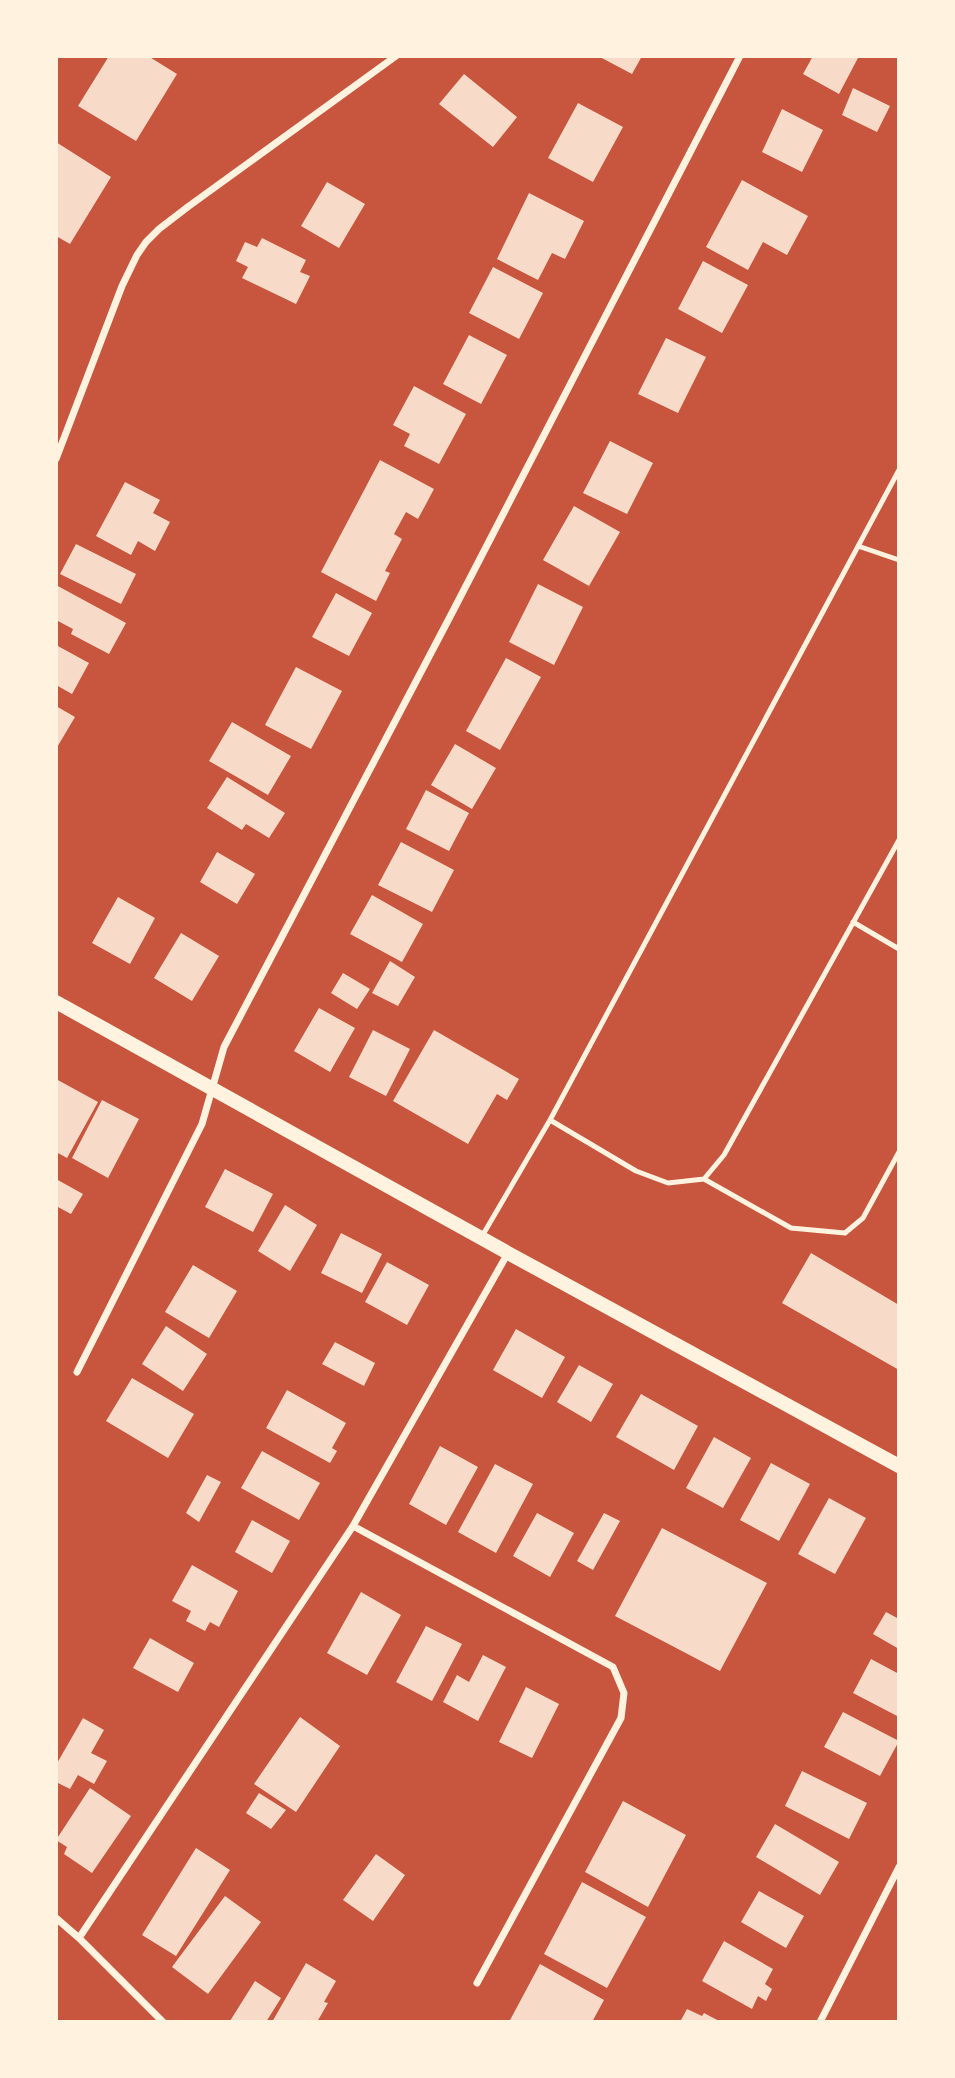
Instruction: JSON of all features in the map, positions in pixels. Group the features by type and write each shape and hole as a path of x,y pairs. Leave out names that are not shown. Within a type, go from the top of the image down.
{"main road":[{"path":"56,1002 899,1466"}],"street":[{"path":"56,459 122,286 146,242 189,206 396,56"},
{"path":"76,1372 202,1124 223,1047 453,611 740,56"},
{"path":"79,1938 353,1526 508,1253"},
{"path":"353,1526 613,1667 624,1693 621,1718 477,1983"},
{"path":"820,2022 899,1867"},
{"path":"56,1918 163,2022"}],"lane":[{"path":"481,1238 550,1120 899,470"},
{"path":"858,546 899,560"},
{"path":"704,1179 724,1155 899,839"},
{"path":"853,922 899,949"},
{"path":"550,1120 636,1171 668,1183 704,1179 791,1228 845,1233 863,1218 899,1152"}],"building":[{"path":"109,56 148,56 177,74 136,141 78,106"},
{"path":"598,56 642,56 632,74"},
{"path":"813,56 859,56 839,94 803,74"},
{"path":"464,74 517,117 493,147 439,104"},
{"path":"853,88 890,106 877,132 842,115"},
{"path":"578,103 623,127 593,182 548,158"},
{"path":"782,109 823,130 802,172 762,152"},
{"path":"56,142 111,177 70,244 56,236"},
{"path":"742,180 808,216 787,255 763,242 748,270 706,247"},
{"path":"327,182 365,204 339,248 301,226"},
{"path":"529,193 584,221 565,259 552,253 538,280 497,259"},
{"path":"262,238 306,260 300,272 310,276 296,304 242,278 248,267 236,261 245,242 257,247"},
{"path":"703,261 748,285 722,333 678,309"},
{"path":"493,267 543,293 519,339 469,313"},
{"path":"469,335 507,355 481,404 443,384"},
{"path":"666,338 706,357 678,413 638,394"},
{"path":"414,386 466,414 439,464 404,446 410,434 393,425"},
{"path":"610,441 653,463 627,514 583,493"},
{"path":"380,460 434,489 418,519 406,512 394,534 402,539 385,571 390,573 376,601 321,572"},
{"path":"125,482 160,500 153,513 170,522 155,551 138,541 131,555 96,536"},
{"path":"574,506 620,532 589,586 543,560"},
{"path":"76,544 136,574 121,604 60,574"},
{"path":"538,584 583,607 554,665 509,642"},
{"path":"56,585 126,623 109,654 71,634 73,629 56,620"},
{"path":"336,593 372,613 349,656 312,637"},
{"path":"56,645 89,663 72,694 56,685"},
{"path":"506,658 541,677 500,750 466,731"},
{"path":"296,667 342,691 311,749 265,725"},
{"path":"56,706 75,717 56,749"},
{"path":"232,722 291,756 268,795 209,761"},
{"path":"455,744 496,768 472,809 431,785"},
{"path":"227,777 285,813 269,838 246,824 242,830 207,808"},
{"path":"426,790 469,813 449,851 406,829"},
{"path":"401,842 454,870 432,912 378,885"},
{"path":"217,852 255,874 237,904 200,882"},
{"path":"372,895 423,924 402,962 350,934"},
{"path":"118,897 155,918 130,964 92,943"},
{"path":"181,933 219,956 192,1001 154,978"},
{"path":"390,961 415,977 398,1006 372,993"},
{"path":"343,973 370,989 357,1009 331,993"},
{"path":"319,1008 355,1028 330,1072 294,1051"},
{"path":"373,1030 410,1049 386,1096 349,1077"},
{"path":"434,1030 519,1079 507,1100 497,1094 468,1144 393,1101"},
{"path":"56,1079 98,1102 67,1158 56,1152"},
{"path":"102,1100 139,1119 108,1178 72,1158"},
{"path":"225,1169 273,1194 253,1232 205,1207"},
{"path":"56,1179 83,1194 71,1214 56,1206"},
{"path":"285,1205 317,1225 290,1271 258,1251"},
{"path":"341,1233 382,1254 362,1293 321,1273"},
{"path":"811,1253 899,1305 899,1370 782,1303"},
{"path":"387,1262 429,1285 407,1325 365,1302"},
{"path":"193,1265 237,1291 209,1338 165,1312"},
{"path":"166,1326 207,1354 183,1391 142,1364"},
{"path":"516,1329 565,1357 542,1398 493,1370"},
{"path":"335,1342 375,1363 364,1386 322,1364"},
{"path":"579,1365 613,1384 591,1422 557,1402"},
{"path":"132,1378 194,1414 168,1458 106,1421"},
{"path":"287,1390 346,1423 332,1448 337,1451 330,1463 266,1428"},
{"path":"641,1394 698,1426 674,1470 616,1437"},
{"path":"714,1437 751,1458 723,1508 686,1488"},
{"path":"440,1446 478,1467 446,1525 409,1504"},
{"path":"262,1451 320,1483 299,1520 241,1488"},
{"path":"771,1463 810,1484 779,1541 740,1520"},
{"path":"495,1464 533,1484 496,1553 458,1532"},
{"path":"207,1475 221,1482 199,1522 186,1513"},
{"path":"829,1498 866,1518 835,1574 798,1554"},
{"path":"537,1513 574,1533 550,1577 513,1556"},
{"path":"604,1513 620,1521 593,1570 577,1561"},
{"path":"252,1520 290,1541 272,1573 235,1552"},
{"path":"662,1528 767,1583 720,1671 615,1616"},
{"path":"192,1565 238,1591 219,1627 210,1622 205,1631 186,1621 191,1611 172,1601"},
{"path":"361,1592 401,1615 367,1675 327,1653"},
{"path":"886,1612 899,1619 899,1649 873,1634"},
{"path":"426,1626 462,1644 432,1701 396,1682"},
{"path":"150,1638 194,1663 178,1692 133,1668"},
{"path":"483,1655 506,1667 478,1721 443,1702 457,1675 469,1682"},
{"path":"871,1659 899,1674 899,1717 853,1693"},
{"path":"526,1687 559,1704 532,1758 499,1742"},
{"path":"843,1712 899,1741 880,1776 824,1747"},
{"path":"300,1717 340,1746 296,1812 254,1784"},
{"path":"83,1718 104,1730 91,1753 107,1761 94,1784 78,1775 70,1789 56,1782 56,1765"},
{"path":"802,1771 867,1803 849,1839 785,1806"},
{"path":"90,1788 131,1816 92,1873 64,1854 67,1847 56,1840"},
{"path":"259,1793 286,1810 271,1829 246,1813"},
{"path":"623,1801 686,1835 648,1907 585,1872"},
{"path":"775,1824 839,1862 820,1895 756,1857"},
{"path":"196,1848 230,1870 176,1956 142,1935"},
{"path":"376,1854 405,1875 373,1921 343,1900"},
{"path":"582,1882 646,1917 607,1988 544,1954"},
{"path":"759,1891 804,1916 786,1948 741,1922"},
{"path":"225,1896 261,1922 208,1994 172,1967"},
{"path":"724,1941 773,1969 765,1984 772,1989 766,2001 758,1996 752,2009 702,1981"},
{"path":"306,1963 336,1981 324,2002 328,2003 317,2022 272,2022"},
{"path":"540,1964 604,2000 592,2022 509,2022"},
{"path":"255,1981 281,1998 266,2022 230,2021"},
{"path":"687,2009 702,2016 704,2013 721,2022 680,2022"}]}
